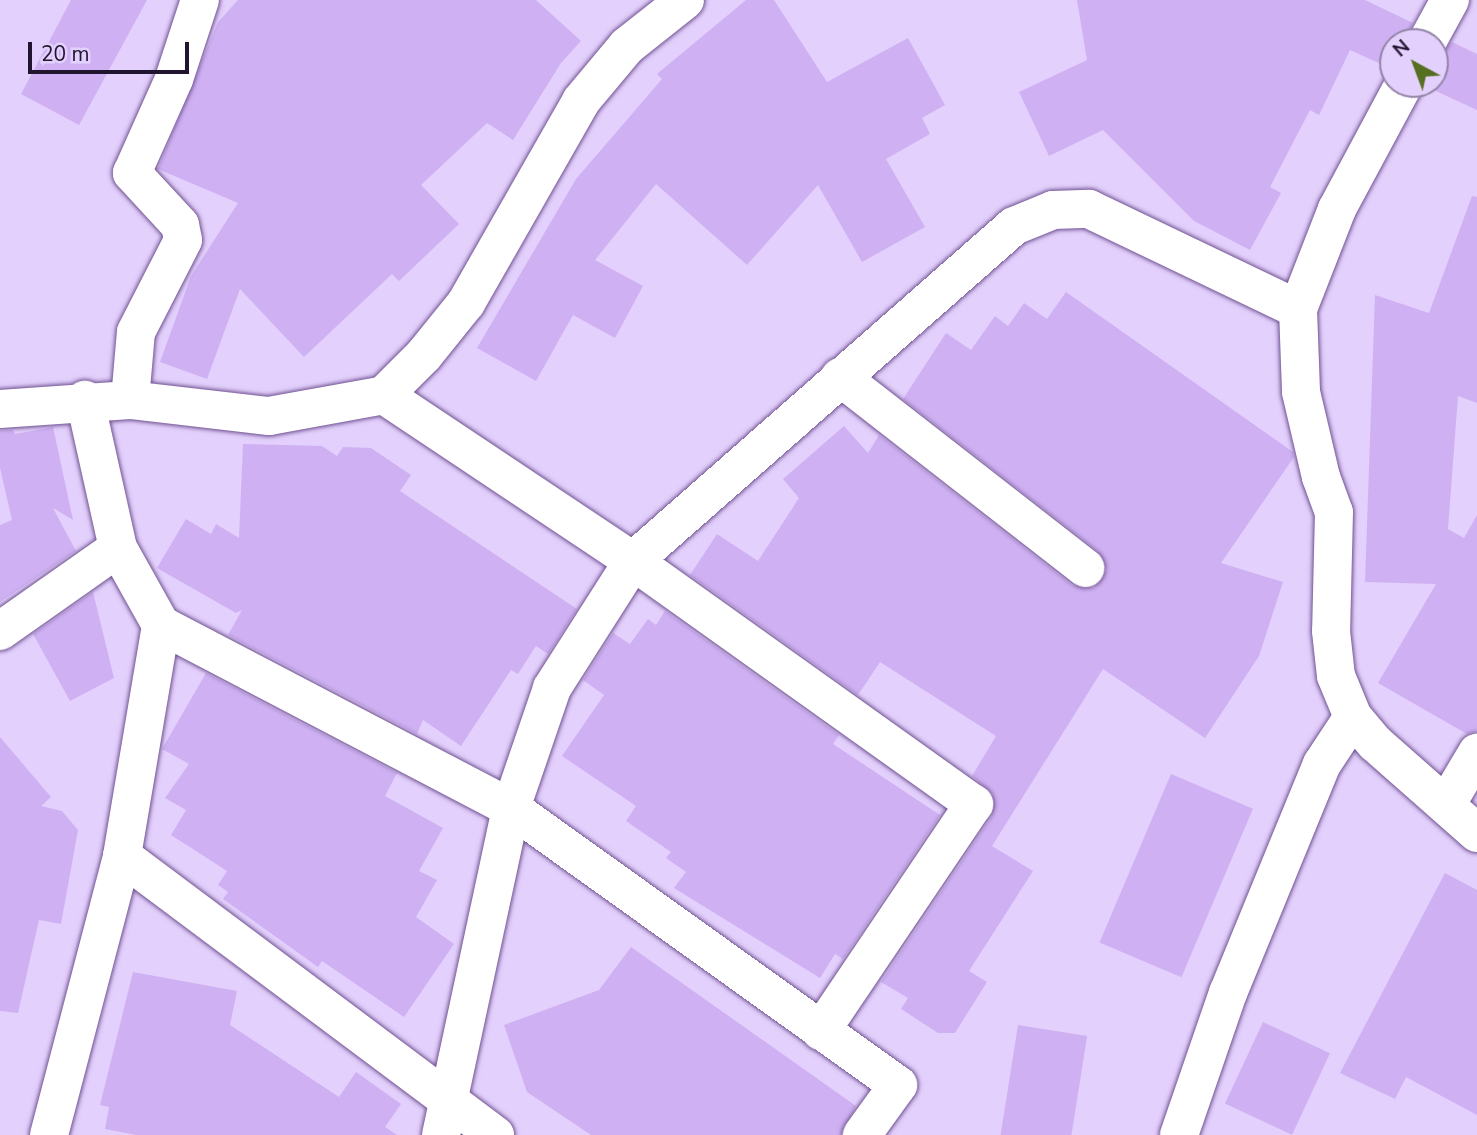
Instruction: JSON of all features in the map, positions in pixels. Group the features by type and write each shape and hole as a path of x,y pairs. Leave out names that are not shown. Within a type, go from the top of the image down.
{"street":[{"path":"130,400 136,332 183,240 180,225 132,173 174,79 200,0"},
{"path":"0,409 85,400 130,400 269,416 384,395 424,355 466,303 581,101 626,46 685,0"},
{"path":"1435,28 1450,0"},
{"path":"1396,98 1337,209 1298,309 1301,392 1334,512 1331,631 1336,676 1353,717 1477,833"},
{"path":"446,1120 511,808 552,688 633,561 1014,226 1053,210 1089,209 1298,309"},
{"path":"840,377 1085,568"},
{"path":"384,395 633,561 974,804 821,1031"},
{"path":"85,400 118,548 161,625 511,808 898,1085 862,1135"},
{"path":"0,632 118,548"},
{"path":"49,1135 122,856 161,625"},
{"path":"1179,1135 1228,993 1322,764 1353,717"},
{"path":"1447,805 1477,753"},
{"path":"122,856 446,1120 495,1135"}],"building":[{"path":"71,0 147,0 79,125 21,94"},
{"path":"238,0 536,0 581,41 561,63 513,140 487,123 421,185 459,224 399,281 392,274 304,357 240,289 207,379 160,362 191,276 238,203 158,169 218,22"},
{"path":"746,0 774,0 827,82 908,38 945,105 922,118 930,134 886,159 925,227 862,262 818,185 747,265 656,184 595,260 643,286 615,338 573,315 536,381 477,348 576,179 662,79 657,74"},
{"path":"1077,0 1365,0 1413,23 1411,28 1379,28 1379,63 1350,50 1319,115 1310,110 1270,187 1281,193 1250,250 1194,221 1103,130 1049,156 1019,92 1087,60"},
{"path":"1452,42 1477,54 1477,110 1449,97 1449,46"},
{"path":"1472,196 1477,197 1477,403 1458,396 1448,529 1464,538 1477,515 1477,731 1467,734 1378,683 1436,584 1365,582 1375,295 1429,313"},
{"path":"1066,292 1293,452 1294,457 1221,563 1283,582 1259,656 1205,738 1103,669 992,846 1033,871 969,971 987,982 955,1033 938,1033 901,1009 908,998 881,982 992,816 993,794 972,776 996,736 880,662 858,695 690,575 717,534 758,561 799,498 783,479 844,426 868,453 879,435 1072,585 1094,588 1107,570 1098,551 903,399 946,333 971,350 995,316 1008,326 1024,303 1047,319"},
{"path":"53,427 73,520 53,508 76,551 0,602 0,525 12,520 0,468 0,431 13,430 15,434"},
{"path":"243,444 322,446 337,456 343,447 371,448 411,475 400,491 577,609 548,654 536,646 518,674 511,670 461,746 423,720 417,734 228,635 242,610 236,613 157,568 186,519 211,534 216,524 239,538"},
{"path":"93,592 114,678 70,701 33,634"},
{"path":"665,611 839,735 833,744 940,815 843,959 835,954 820,978 674,888 686,872 666,858 671,852 626,821 636,806 562,756 604,695 583,680 613,633 630,644 648,619 656,625"},
{"path":"206,673 397,773 385,796 443,828 419,871 437,880 416,917 454,944 404,1017 322,961 318,967 223,899 228,892 218,885 227,871 171,835 186,810 165,798 189,764 162,749"},
{"path":"0,737 51,797 41,806 62,811 78,830 61,924 39,920 18,1013 0,1011"},
{"path":"1171,774 1253,809 1181,977 1099,942"},
{"path":"1445,873 1477,890 1477,1115 1406,1077 1395,1099 1340,1073"},
{"path":"631,947 856,1106 841,1135 591,1135 527,1092 504,1025 599,990"},
{"path":"133,972 237,991 230,1025 339,1097 356,1072 401,1104 385,1127 397,1135 136,1135 105,1129 109,1107 100,1105"},
{"path":"1263,1022 1330,1053 1292,1135 1225,1104"},
{"path":"1018,1025 1087,1036 1071,1135 1001,1135"}]}
